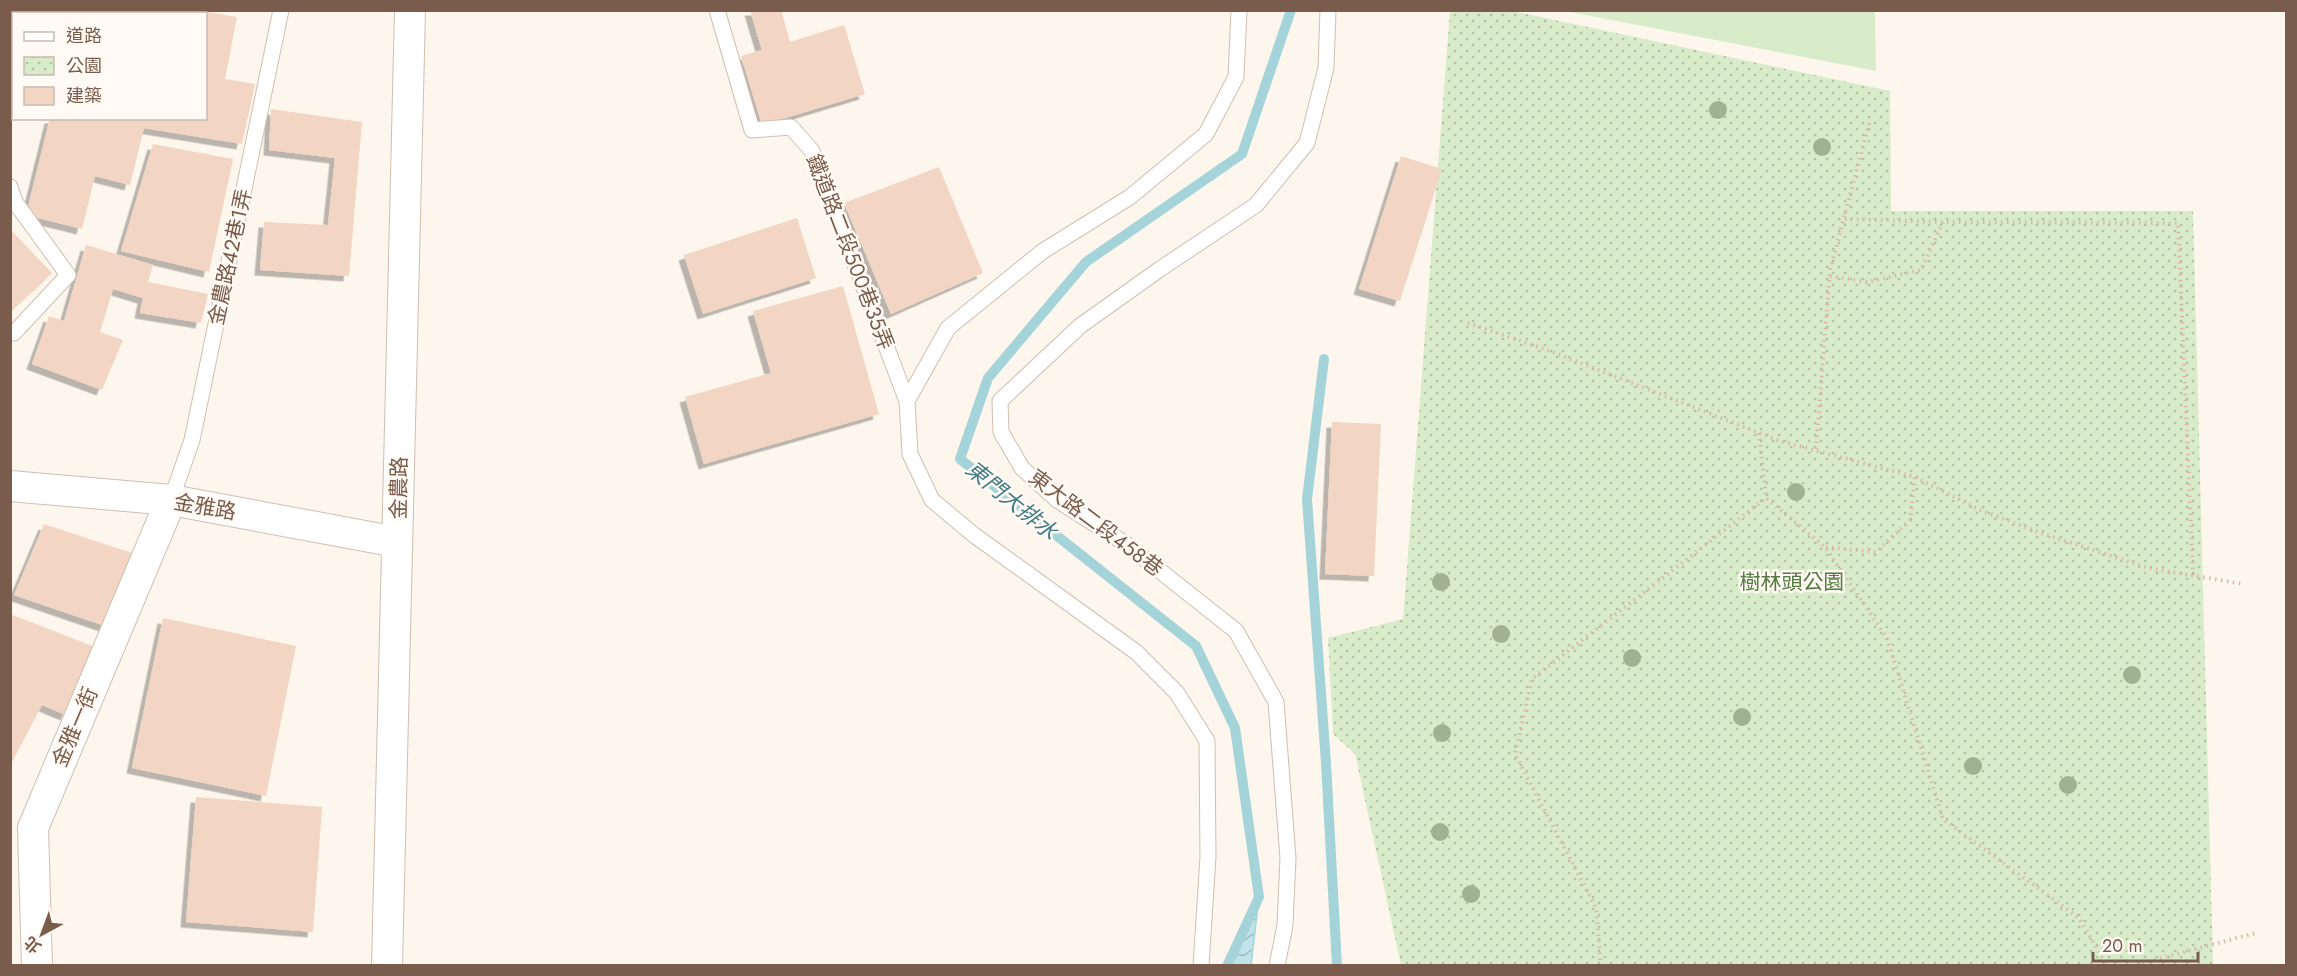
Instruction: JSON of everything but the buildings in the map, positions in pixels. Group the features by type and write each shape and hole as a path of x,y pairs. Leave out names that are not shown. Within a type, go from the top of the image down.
{"street":[{"name":"金農路","path":"387,966 411,10"},
{"name":"金雅路","path":"10,486 171,500 397,542"},
{"name":"金雅一街","path":"37,966 33,828 171,500"}],"lane":[{"name":"金農路42巷1弄","path":"171,500 192,440 281,10"},
{"name":"鐵道路二段500巷35弄","path":"717,10 752,130 790,127 812,150 907,401"},
{"path":"1201,966 1208,857 1207,741 1177,693 1136,652 974,535 932,500 910,454 907,401 948,328 1043,251 1130,197 1206,134 1236,77 1239,10"},
{"name":"東大路二段458巷","path":"1276,966 1285,925 1288,858 1276,702 1236,631 1126,544 1057,500 1023,468 1000,432 1000,400 1080,326 1256,205 1307,143 1326,68 1328,10"},
{"path":"10,187 15,202 68,275 14,333"}],"path":[{"path":"1816,449 1830,276 1870,120"},
{"path":"1845,219 1943,222 2178,223 2193,576"},
{"path":"1830,276 1867,282 1921,270 1943,222"},
{"path":"1468,323 1550,351 1780,441 1915,477 1980,510 2044,534 2148,568 2244,584"},
{"path":"1759,432 1766,498 1825,547 1887,638 1943,819 2079,918 2107,966"},
{"path":"1825,547 1876,552 1910,520 1915,477"},
{"path":"1600,966 1596,908 1515,754 1532,679 1766,498"},
{"path":"2131,966 2256,933"}],"green space":[{"name":"樹林頭公園","path":"1450,11 1512,11 1890,91 1891,211 2193,211 2213,965 1401,965 1355,754 1333,734 1328,638 1403,619"},
{"path":"1565,11 1875,11 1876,71"}],"water":[{"path":"1259,897 1251,965 1227,965"}],"waterway":[{"name":"東門大排水","path":"1227,966 1259,897 1235,728 1196,646 960,459 988,378 1086,262 1242,154 1291,10"},
{"path":"1324,359 1307,499 1326,763 1337,966"}]}
